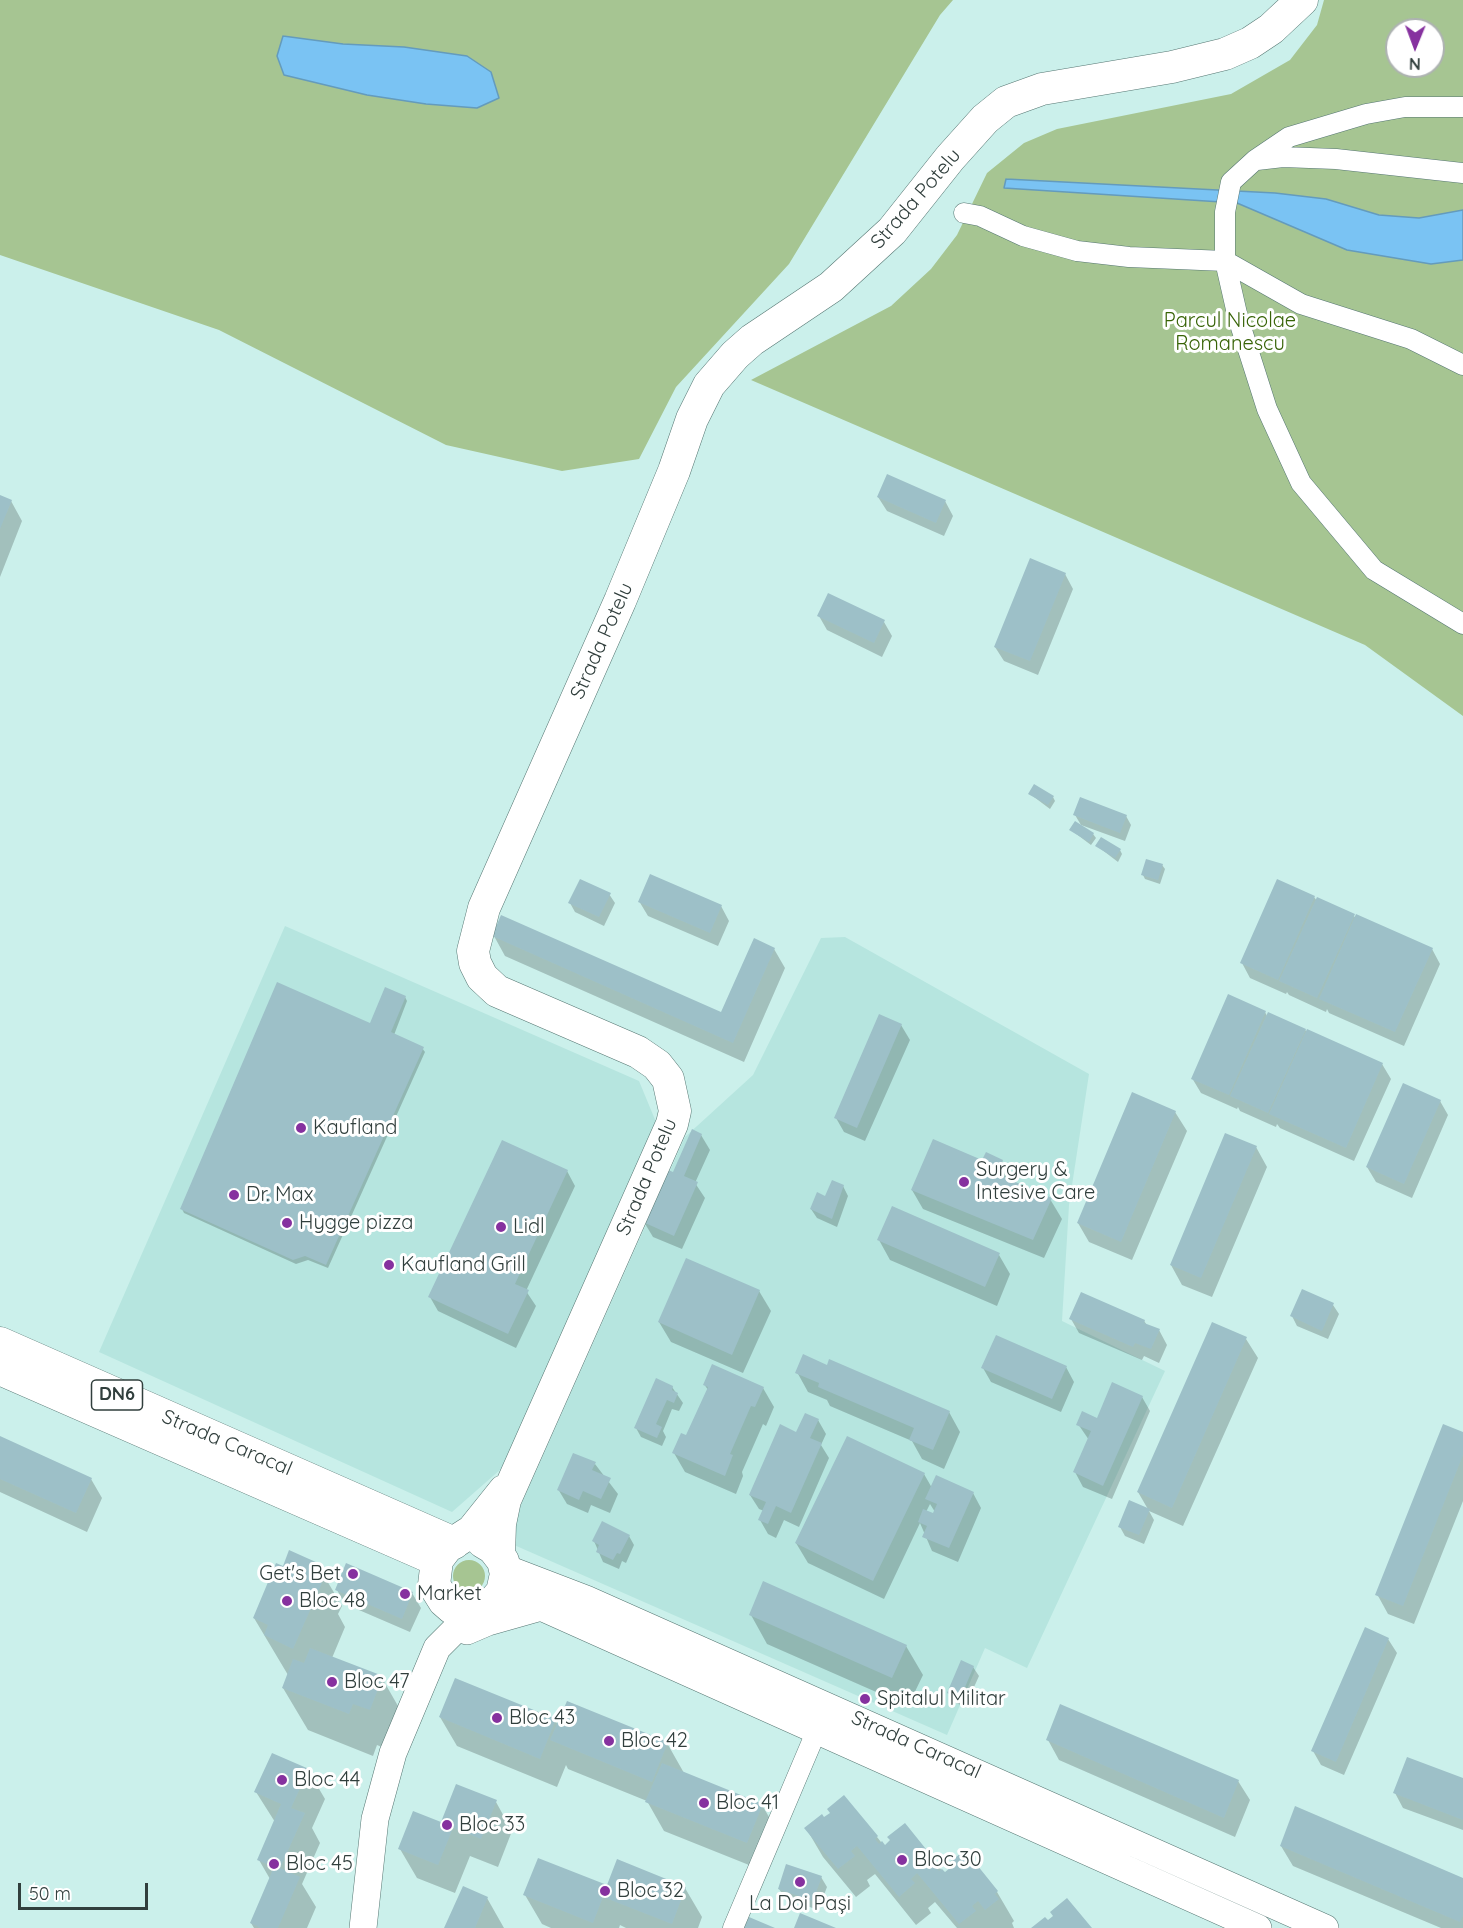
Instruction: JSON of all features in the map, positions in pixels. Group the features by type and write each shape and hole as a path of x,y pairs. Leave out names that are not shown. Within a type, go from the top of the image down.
{"main road":[{"name":"Strada Potelu","path":"502,1572 500,1524 505,1500 672,1124 675,1111 668,1079 657,1065 638,1052 497,991 482,977 475,963 473,951 484,908 620,601 675,471 693,419 709,385 735,355 752,340 831,288 892,231 950,158 985,119 1006,102 1042,89 1172,67 1225,54 1250,43 1271,29 1302,0"},
{"name":"Strada Caracal","path":"0,1343 415,1525 451,1548"},
{"name":"Strada Caracal","path":"0,1369 451,1548"},
{"name":"Strada Potelu","path":"451,1548 481,1521 518,1471"},
{"path":"415,1525 449,1522 467,1515 518,1471"},
{"name":"DN6","path":"451,1548 486,1543 502,1572"},
{"path":"437,1648 437,1593 433,1576 451,1548"},
{"path":"363,1928 375,1819 393,1753 437,1648 472,1612 490,1606 502,1572"},
{"name":"Strada Caracal","path":"502,1572 541,1607 1258,1928"},
{"name":"Strada Caracal","path":"502,1572 586,1599 1325,1928"},
{"path":"437,1593 452,1608 472,1612"},
{"path":"437,1648 477,1626 541,1607"}],"street":[{"path":"1463,107 1405,107 1366,114 1289,137 1255,160 1231,182 1226,212 1225,261 1238,318 1267,409 1301,483 1374,570 1463,624"},
{"path":"1255,160 1283,157 1336,159 1463,173"},
{"path":"964,213 980,216 1023,237 1077,250 1129,257 1225,261 1301,304 1411,339 1463,365"},
{"path":"733,1928 827,1706"}],"shaded area":[{"path":"285,926 639,1081 656,1122 509,1462 452,1512 99,1352"},
{"path":"845,937 1089,1074 1069,1205 1062,1321 1165,1371 1027,1668 985,1648 947,1735 505,1541 685,1137 753,1075 821,938"}],"green space":[{"path":"0,0 953,0 940,15 789,264 676,387 639,459 562,471 446,445 219,330 0,255"},
{"name":"Parcul Nicolae Romanescu","path":"1324,0 1463,0 1463,716 1365,645 751,380 891,306 931,269 957,235 987,173 1024,143 1057,129 1231,94 1290,60 1317,25"},
{"path":"469,1560 480,1565 485,1576 480,1587 469,1592 458,1587 453,1576 458,1565"}],"water":[{"path":"283,36 343,44 404,47 467,56 491,72 499,98 477,108 426,104 367,95 284,75 277,56"},
{"path":"1006,179 1275,193 1326,199 1379,215 1419,218 1463,210 1463,260 1431,264 1347,250 1237,203 1004,188"}],"building":[{"path":"887,474 946,500 936,523 877,497"},
{"path":"0,495 12,500 0,529"},
{"path":"1030,558 1066,573 1030,661 994,647"},
{"path":"828,593 885,620 874,643 817,616"},
{"path":"1034,784 1054,796 1048,805 1028,794"},
{"path":"1080,797 1127,815 1120,833 1073,815"},
{"path":"1075,821 1094,833 1089,842 1069,830"},
{"path":"1101,837 1121,849 1115,858 1095,846"},
{"path":"1146,859 1163,864 1158,880 1141,875"},
{"path":"650,874 722,905 710,933 638,902"},
{"path":"580,879 611,893 599,917 568,903"},
{"path":"1277,879 1315,896 1278,980 1240,963"},
{"path":"1317,897 1355,914 1317,998 1279,981"},
{"path":"1356,914 1433,948 1395,1032 1319,999"},
{"path":"501,915 721,1012 754,938 775,948 733,1043 492,936"},
{"name":"Kaufland","path":"277,982 370,1023 385,987 406,996 391,1032 424,1047 326,1265 305,1256 293,1260 180,1209"},
{"path":"1228,994 1266,1011 1229,1095 1191,1079"},
{"path":"1268,1012 1306,1029 1268,1113 1230,1096"},
{"path":"879,1014 902,1024 857,1128 834,1118"},
{"path":"1307,1029 1383,1063 1346,1148 1269,1114"},
{"path":"1403,1083 1441,1100 1404,1184 1366,1167"},
{"path":"1132,1092 1176,1111 1121,1242 1077,1223"},
{"path":"692,1129 702,1134 684,1176 698,1182 674,1236 643,1222 666,1169 673,1172"},
{"path":"1225,1133 1257,1146 1201,1278 1170,1265"},
{"name":"Surgery & Intesive Care","path":"933,1139 982,1160 986,1152 1003,1160 997,1174 1052,1198 1033,1240 911,1190"},
{"name":"Lidl","path":"502,1140 568,1170 515,1284 529,1290 508,1334 428,1297"},
{"path":"832,1180 844,1185 832,1219 810,1209 817,1192 825,1196"},
{"path":"892,1206 1000,1253 985,1287 877,1240"},
{"path":"686,1258 760,1290 732,1355 658,1322"},
{"path":"1302,1289 1334,1303 1322,1331 1290,1316"},
{"path":"1081,1292 1160,1329 1151,1349 1135,1343 1133,1347 1069,1319"},
{"path":"1212,1322 1247,1337 1172,1508 1137,1492"},
{"path":"996,1335 1067,1366 1052,1399 981,1368"},
{"path":"803,1354 827,1365 829,1359 950,1411 933,1450 909,1440 914,1428 818,1387 819,1383 795,1373"},
{"path":"712,1364 764,1387 755,1407 751,1406 730,1454 733,1455 725,1476 672,1453 681,1433 686,1435 708,1387 703,1385"},
{"path":"656,1378 673,1386 672,1390 678,1393 674,1403 667,1400 656,1424 662,1427 657,1438 634,1428"},
{"path":"1112,1382 1143,1396 1103,1486 1073,1472 1091,1431 1076,1425 1082,1411 1097,1418"},
{"path":"805,1413 819,1419 810,1438 822,1443 791,1513 776,1506 768,1524 758,1520 766,1502 749,1495 780,1424 796,1432"},
{"path":"1443,1424 1463,1432 1463,1455 1403,1606 1375,1595"},
{"path":"0,1436 92,1478 76,1513 0,1479"},
{"path":"847,1436 925,1473 873,1581 795,1543"},
{"path":"573,1453 596,1462 592,1470 611,1478 601,1499 583,1491 579,1500 557,1490"},
{"path":"936,1475 974,1492 949,1548 922,1537 927,1526 918,1522 923,1509 933,1513 937,1504 925,1499"},
{"path":"1129,1500 1150,1509 1139,1535 1118,1527"},
{"path":"602,1521 630,1535 620,1554 617,1553 613,1560 596,1552 599,1545 592,1541"},
{"name":"Bloc 48","path":"289,1550 318,1563 312,1579 322,1583 293,1649 264,1635 268,1625 253,1618 276,1563 283,1566"},
{"path":"346,1563 413,1592 402,1619 335,1590"},
{"path":"763,1581 907,1645 892,1678 749,1615"},
{"path":"1365,1627 1389,1638 1336,1762 1311,1751"},
{"name":"Bloc 47","path":"310,1648 383,1676 370,1710 353,1704 349,1714 282,1688 293,1659 304,1663"},
{"path":"961,1660 974,1666 960,1699 947,1693"},
{"name":"Bloc 43","path":"455,1678 556,1719 540,1759 439,1717"},
{"name":"Bloc 42","path":"567,1701 668,1742 652,1782 550,1740"},
{"path":"1060,1704 1239,1780 1224,1818 1046,1740"},
{"name":"Bloc 45","path":"272,1753 309,1769 291,1808 305,1813 280,1868 300,1877 278,1928 261,1928 250,1923 274,1867 257,1860 281,1804 254,1792"},
{"path":"1407,1757 1463,1778 1463,1820 1393,1793"},
{"name":"Bloc 41","path":"662,1763 763,1804 747,1843 645,1802"},
{"name":"Bloc 33","path":"456,1784 497,1800 481,1839 453,1828 438,1865 398,1849 413,1811 441,1822"},
{"name":"Bloc 30","path":"844,1795 878,1836 875,1839 879,1844 882,1841 885,1845 890,1840 887,1837 905,1823 938,1864 935,1866 939,1871 942,1869 945,1872 950,1868 947,1864 965,1850 998,1891 995,1894 999,1899 985,1910 978,1901 972,1906 976,1911 959,1924 917,1873 911,1879 915,1883 899,1897 857,1846 851,1851 855,1856 838,1869 804,1828 822,1814 824,1817 830,1813 827,1809"},
{"path":"1295,1806 1463,1878 1463,1915 1460,1922 1280,1846"},
{"name":"Bloc 32","path":"538,1858 607,1885 617,1859 686,1887 672,1924 603,1897 593,1923 523,1895"},
{"name":"La Doi Pași","path":"786,1864 822,1876 813,1901 778,1889"},
{"path":"463,1886 488,1897 475,1928 444,1928"},
{"path":"1067,1898 1092,1928 1031,1928 1045,1917 1048,1920 1053,1916 1050,1912"},
{"path":"800,1913 836,1928 794,1928"},
{"path":"749,1917 775,1928 744,1928"}],"place":[{"name":"Kaufland","path":"301,1128"},
{"name":"Surgery & Intesive Care","path":"964,1182"},
{"name":"Dr. Max","path":"234,1195"},
{"name":"Hygge pizza","path":"287,1223"},
{"name":"Lidl","path":"501,1227"},
{"name":"Kaufland Grill","path":"389,1265"},
{"name":"Get's Bet","path":"353,1574"},
{"name":"Market","path":"405,1594"},
{"name":"Bloc 48","path":"287,1601"},
{"name":"Bloc 47","path":"332,1682"},
{"name":"Spitalul Militar","path":"865,1699"},
{"name":"Bloc 43","path":"497,1718"},
{"name":"Bloc 42","path":"609,1741"},
{"name":"Bloc 44","path":"282,1780"},
{"name":"Bloc 41","path":"704,1803"},
{"name":"Bloc 33","path":"447,1825"},
{"name":"Bloc 30","path":"902,1860"},
{"name":"Bloc 45","path":"274,1864"},
{"name":"La Doi Pași","path":"800,1882"},
{"name":"Bloc 32","path":"605,1891"}]}
